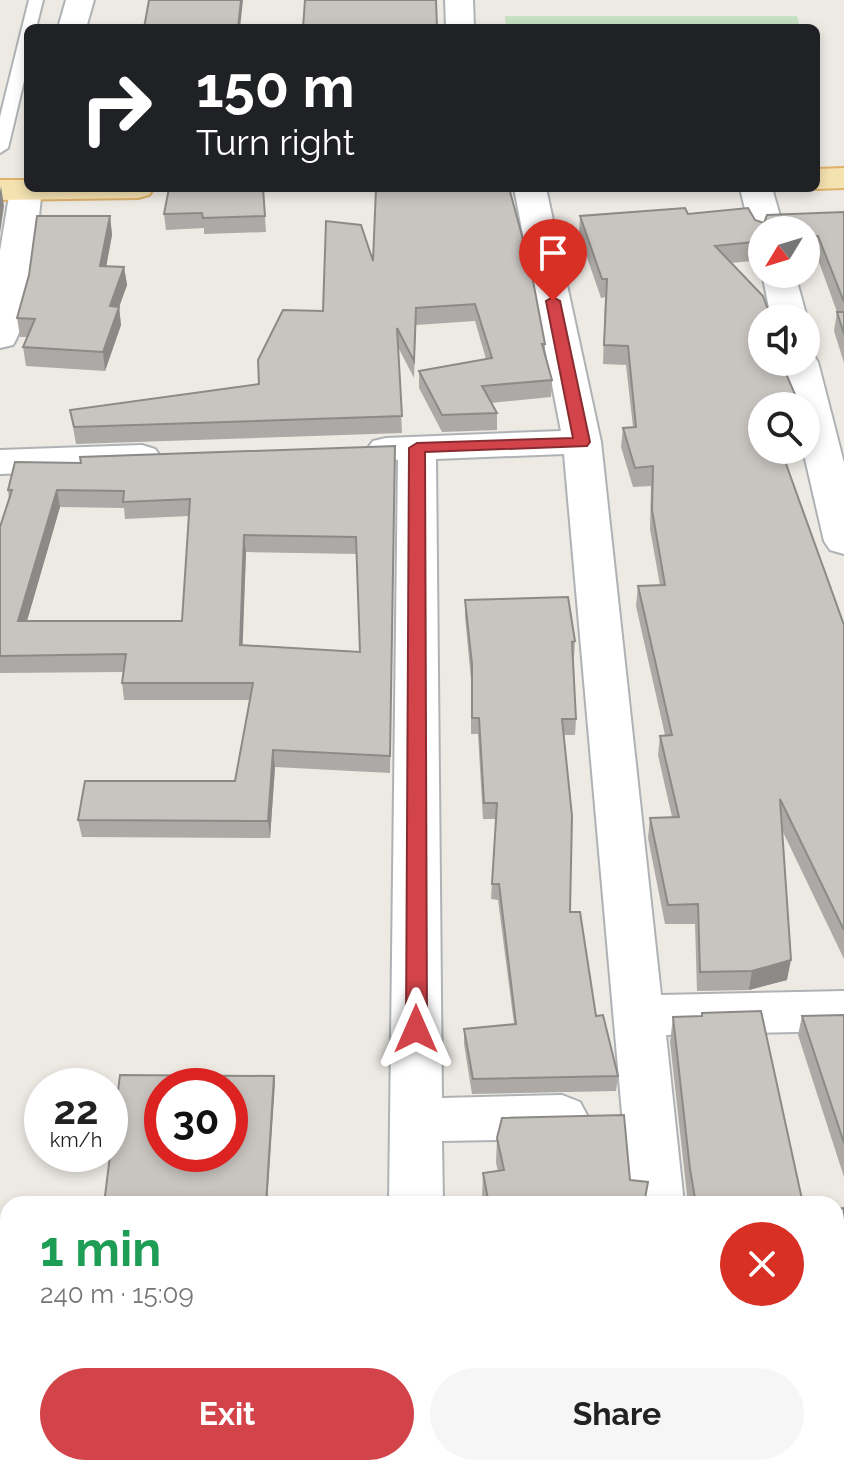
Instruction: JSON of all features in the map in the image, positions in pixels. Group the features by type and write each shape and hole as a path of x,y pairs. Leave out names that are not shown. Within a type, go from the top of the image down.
{"main road":[{"path":"820,179 844,178"}],"street":[{"path":"73,24 80,0"},
{"path":"459,0 460,24"},
{"path":"0,337 18,187"},
{"path":"531,192 582,442 656,1196"},
{"path":"757,192 763,216"},
{"path":"803,376 844,541"},
{"path":"355,450 582,442"},
{"path":"416,1196 417,448"},
{"path":"0,462 170,456"},
{"path":"638,1016 844,1011"},
{"path":"416,1120 648,1115"}],"lane":[{"path":"30,24 36,0"},
{"path":"0,148 24,50"}],"green space":[{"path":"505,16 797,16 799,24 506,24"}],"building":[{"path":"149,0 241,0 238,24 145,24"},
{"path":"305,0 436,0 437,24 303,24"},
{"path":"168,192 263,192 265,216 203,218 202,213 164,214"},
{"path":"376,192 510,192 530,265 545,344 542,344 552,380 482,386 497,413 442,415 419,371 492,358 475,304 416,308 414,361 397,328 402,416 74,427 70,410 259,384 258,360 283,310 323,311 326,221 361,225 373,261"},
{"path":"685,208 688,214 748,208 753,216 748,216 748,242 715,246 748,280 748,288 755,288 763,296 766,304 748,304 748,376 787,376 794,392 748,392 748,464 786,464 844,625 844,930 780,799 791,960 752,971 700,972 698,904 668,905 650,818 679,817 660,736 672,735 638,586 665,585 652,510 653,466 635,468 623,428 636,427 628,346 604,345 607,279 602,279 580,216"},
{"path":"844,212 844,302 820,241 820,216 767,215"},
{"path":"37,216 110,216 100,266 124,267 110,306 119,307 103,352 23,347 35,319 17,318 29,275"},
{"path":"837,312 844,312 844,334"},
{"path":"395,446 390,756 273,750 268,821 78,820 85,781 235,781 253,683 122,683 126,654 0,656 0,527 12,490 8,490 15,462 81,463 80,457","holes":["57,490 124,491 123,502 190,499 182,621 18,621","244,535 356,537 360,652 240,645"]},
{"path":"568,597 575,641 572,642 576,719 562,719 572,816 570,912 580,912 596,1016 603,1015 618,1076 473,1079 464,1029 516,1024 499,884 492,884 497,803 484,803 479,718 472,718 472,664 465,600"},
{"path":"761,1011 801,1196 695,1196 673,1017 702,1016 702,1013"},
{"path":"844,1015 844,1143 802,1016"},
{"path":"128,1075 144,1075 144,1172 248,1172 248,1076 274,1076 266,1196 105,1196 108,1172 128,1172"},
{"path":"624,1115 630,1180 648,1182 645,1196 487,1196 483,1173 504,1170 497,1138 502,1118"}],"route":[{"path":"416,1029 417,448 582,442 553,301"}]}
